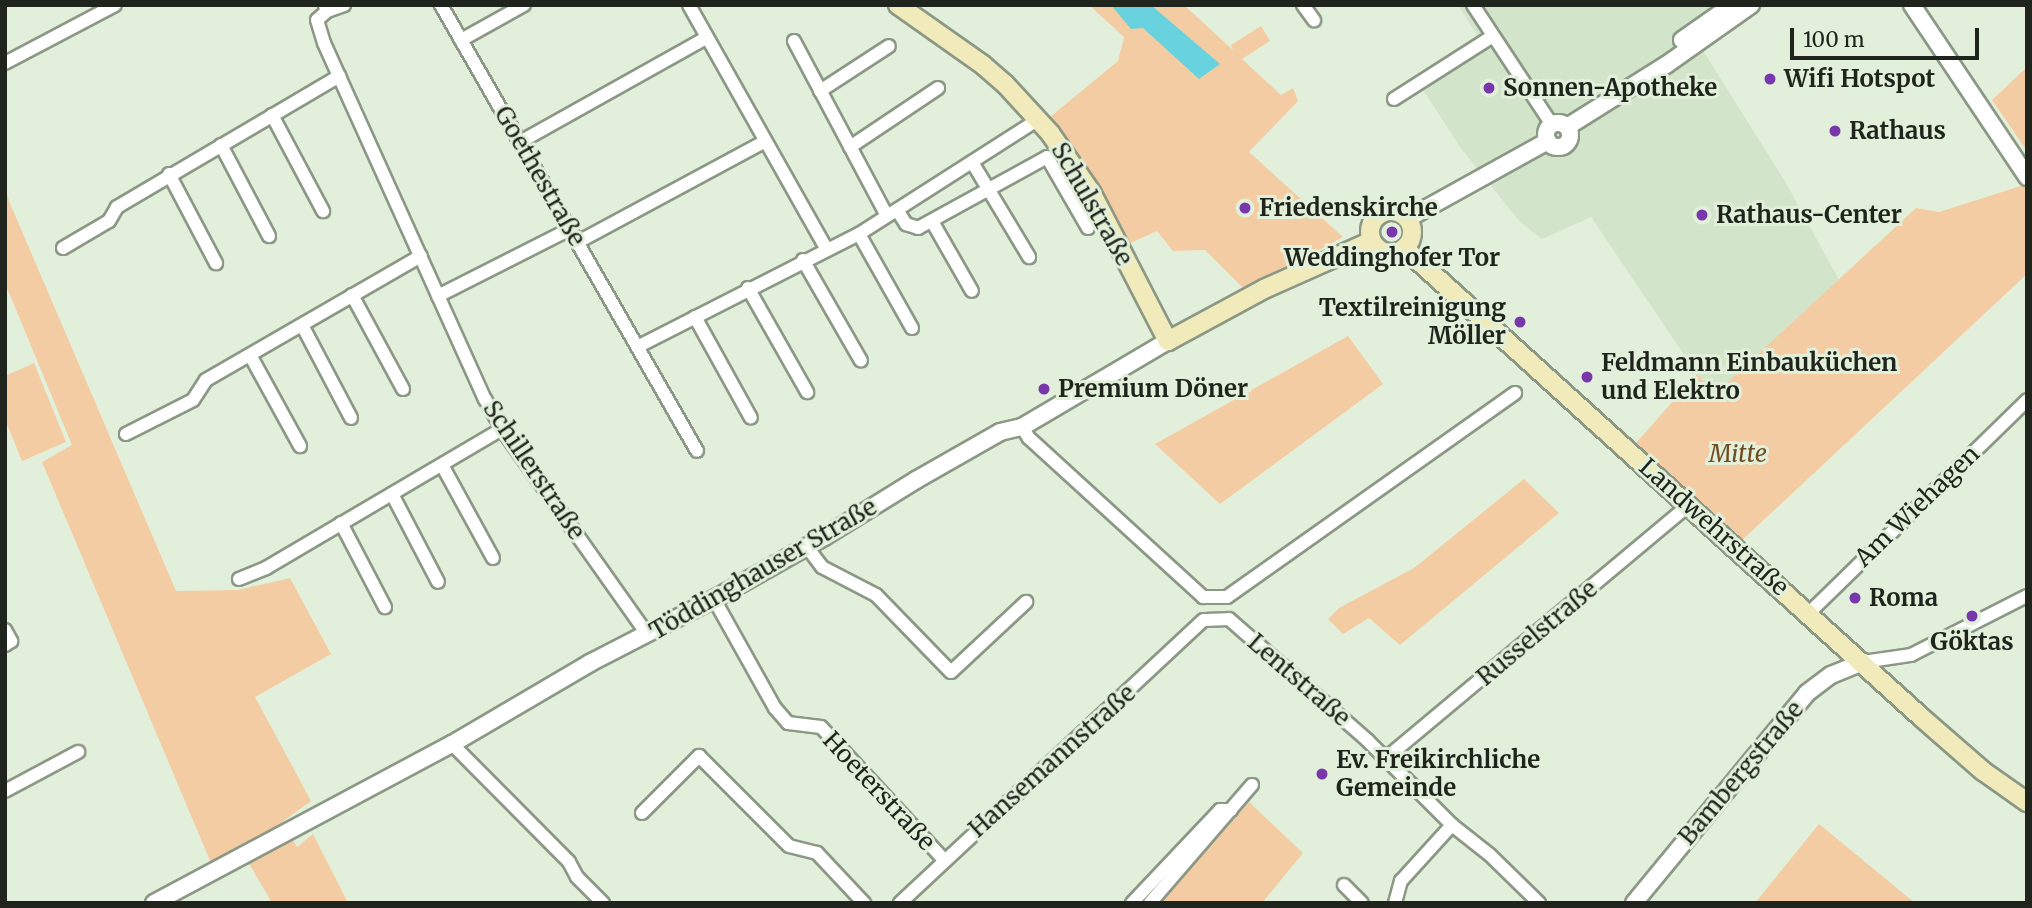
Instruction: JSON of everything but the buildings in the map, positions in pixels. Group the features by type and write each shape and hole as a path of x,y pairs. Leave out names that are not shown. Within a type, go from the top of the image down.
{"main road":[{"name":"Schulstraße","path":"898,5 983,65 1039,119 1091,192 1168,341"},
{"path":"1396,212 1407,219 1412,234 1404,248 1389,253 1379,249 1372,241 1372,225 1378,215 1396,212"},
{"name":"Töddinghauser Straße","path":"1168,341 1264,289 1372,241"},
{"name":"Landwehrstraße","path":"1404,248 1983,771 2027,802"}],"street":[{"path":"5,63 115,5"},
{"path":"326,8 344,5"},
{"name":"Goethestraße","path":"441,5 697,451"},
{"path":"461,40 524,5"},
{"path":"689,5 827,250"},
{"path":"1303,5 1314,20"},
{"path":"1473,5 1556,131"},
{"path":"1649,75 1676,45 1732,5"},
{"path":"1407,219 1649,75 1751,5"},
{"path":"1912,5 2027,177"},
{"name":"Schillerstraße","path":"326,8 317,25 438,296 502,429 648,635"},
{"path":"1394,99 1493,36"},
{"path":"520,142 706,38"},
{"path":"794,41 850,147 892,213 912,227 918,228 933,223 1047,157 1088,228"},
{"path":"820,91 890,46"},
{"path":"63,248 109,221 117,207 169,174 339,76"},
{"path":"850,147 938,88"},
{"path":"272,116 323,211"},
{"path":"639,346 803,260 859,234 1039,119"},
{"path":"578,242 764,142"},
{"path":"221,145 269,236"},
{"path":"972,162 1030,257"},
{"path":"169,174 216,263"},
{"path":"933,223 972,290"},
{"path":"438,296 570,229"},
{"path":"859,234 912,328"},
{"path":"126,434 193,400 206,380 421,256"},
{"path":"803,260 861,361"},
{"path":"748,288 807,392"},
{"path":"352,295 403,389"},
{"path":"695,317 751,418"},
{"path":"302,325 351,418"},
{"name":"Töddinghauser Straße","path":"154,903 452,744 590,663 714,599 1000,432 1022,427 1168,341"},
{"path":"250,355 300,446"},
{"path":"1022,427 1030,438 1203,597 1227,597 1515,393"},
{"name":"Am Wiehagen","path":"1809,613 2027,400"},
{"path":"239,579 266,568 502,429"},
{"path":"442,465 493,558"},
{"path":"391,494 438,582"},
{"name":"Russelstraße","path":"1385,759 1688,506"},
{"path":"341,523 385,607"},
{"path":"807,547 822,567 876,595 951,672 1026,602"},
{"path":"1863,662 1911,655 2027,596"},
{"name":"Hoeterstraße","path":"714,599 788,723 821,727 944,860"},
{"name":"Lentstraße","path":"1204,620 1229,619 1385,759 1452,825 1473,840 1539,903"},
{"name":"Hansemannstraße","path":"900,903 1204,620"},
{"path":"5,630 11,641 5,645"},
{"name":"Bambergstraße","path":"1634,903 1807,693 1831,675 1863,662"},
{"path":"452,744 569,862 577,877 603,903"},
{"path":"5,790 78,752"},
{"path":"642,813 699,756 789,846 817,853 864,903"},
{"path":"1150,903 1252,785"},
{"path":"1132,903 1220,810 1231,810"},
{"path":"1395,903 1401,881 1452,825"},
{"path":"1344,885 1362,903"}],"shaded area":[{"path":"1458,5 1768,5 1702,49 1786,183 1839,280 1715,395 1697,374 1591,217 1542,239 1520,222 1460,147 1422,88 1486,49"}],"green space":[{"path":"1089,5 1184,5 1233,50 1231,45 1261,26 1270,41 1242,59 1281,95 1293,88 1298,101 1249,152 1343,237 1245,290 1205,250 1173,251 1157,231 1128,244 1083,163 1050,117 1118,61 1124,37"},
{"path":"2027,67 2027,151 1992,100"},
{"name":"Mitte","path":"2027,184 2027,274 1738,544 1636,443 1697,374 1715,394 1916,208 1939,212"},
{"path":"5,187 176,591 238,590 290,578 331,654 255,697 311,801 282,822 297,847 313,834 348,903 272,903 250,865 211,863 42,462 72,445 5,283"},
{"path":"1348,336 1383,384 1220,504 1155,444"},
{"path":"34,363 66,442 22,461 5,419 5,376"},
{"path":"1524,479 1559,513 1400,645 1369,618 1343,634 1328,619 1339,608 1414,568"},
{"path":"1249,802 1303,853 1262,903 1158,903"},
{"path":"1819,824 1915,903 1755,903"}],"water":[{"path":"1111,5 1151,5 1220,64 1199,79 1143,28 1131,29"}],"place":[{"name":"Wifi Hotspot","path":"1770,79"},
{"name":"Sonnen-Apotheke","path":"1489,88"},
{"name":"Rathaus","path":"1835,131"},
{"name":"Friedenskirche","path":"1245,208"},
{"name":"Rathaus-Center","path":"1702,215"},
{"name":"Weddinghofer Tor","path":"1392,232"},
{"name":"Textilreinigung Möller","path":"1520,322"},
{"name":"Feldmann Einbauküchen und Elektro","path":"1587,377"},
{"name":"Premium Döner","path":"1044,389"},
{"name":"Roma","path":"1855,598"},
{"name":"Göktas","path":"1972,616"},
{"name":"Ev. Freikirchliche Gemeinde","path":"1322,774"}]}
